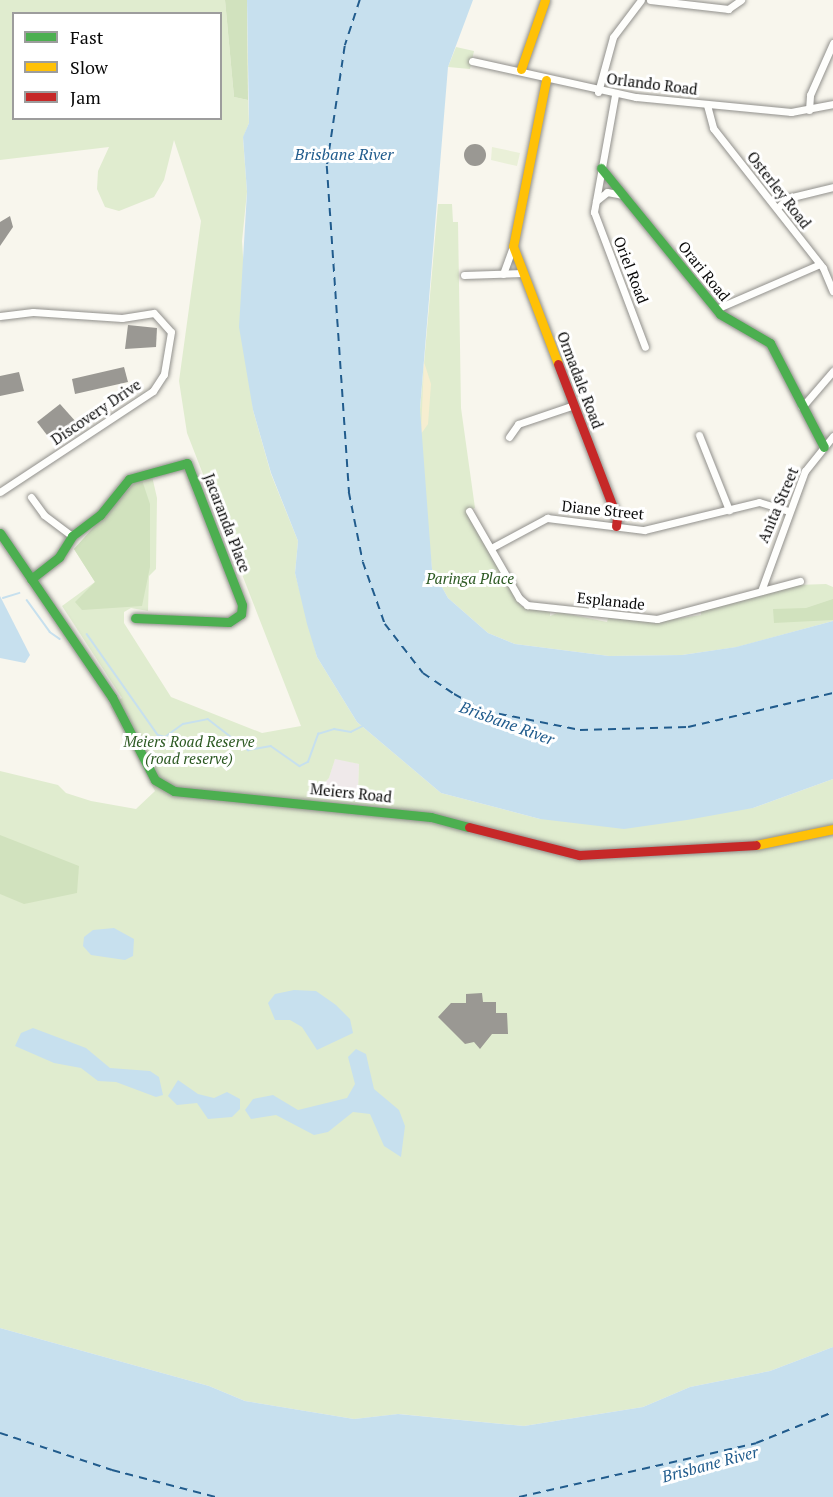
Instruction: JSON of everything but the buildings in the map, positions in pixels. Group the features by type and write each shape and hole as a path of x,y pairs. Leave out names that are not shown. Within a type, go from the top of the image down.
{"street":[{"path":"521,69 545,0"},
{"path":"598,92 613,37 641,0"},
{"path":"650,0 728,9 741,0"},
{"path":"809,110 810,95 833,43"},
{"name":"Orlando Road","path":"472,61 521,69 546,80 615,95 707,105 809,110 833,104"},
{"path":"503,274 513,246 546,80"},
{"name":"Oriel Road","path":"615,95 594,212 645,347"},
{"name":"Osterley Road","path":"707,105 713,128 820,264 833,291"},
{"name":"Orari Road","path":"601,168 716,309 770,343 824,447"},
{"path":"777,208 788,198 833,187"},
{"path":"595,202 607,192 622,195"},
{"name":"Ormadale Road","path":"513,246 617,518 616,526"},
{"path":"716,309 820,264"},
{"path":"464,275 523,273"},
{"name":"Discovery Drive","path":"0,315 33,312 122,318 154,313 171,332 167,364 153,391 0,492"},
{"path":"802,407 833,371"},
{"path":"508,437 518,424 574,405"},
{"path":"699,435 729,510"},
{"name":"Anita Street","path":"761,591 788,510 805,471 833,436"},
{"name":"Jacaranda Place","path":"32,579 59,557 72,536 100,515 133,475 187,463 242,605 241,614 233,621 135,618"},
{"path":"31,497 42,513 72,536"},
{"name":"Diane Street","path":"491,548 544,519 651,529 759,502 788,510"},
{"name":"Esplanade","path":"469,511 522,603 540,607 657,619 800,580"},
{"name":"Meiers Road","path":"0,533 112,698 155,780 174,791 431,817 579,855 773,844 833,829"}],"shaded area":[{"path":"335,758 359,764 358,792 317,791 329,778"}],"green space":[{"name":"Meiers Road Reserve (road reserve)","path":"0,0 225,0 234,97 248,100 249,123 243,138 247,192 242,241 253,410 271,474 298,541 295,573 317,657 357,722 441,793 540,819 753,808 833,779 833,1347 770,1371 690,1387 643,1407 524,1426 399,1414 354,1419 245,1401 209,1386 0,1328 0,771 58,785 66,793 91,801 136,809 155,791 110,706 122,698 62,606 95,582 74,549 134,483 152,476 157,498 156,569 149,576 148,611 131,608 124,612 124,623 171,697 262,733 301,726 187,433 179,381 201,221 174,140 164,180 154,197 119,211 105,207 97,189 98,171 109,147 0,160","holes":["335,759 359,764 358,792 317,791 329,778"]},
{"path":"225,0 247,0 248,100 234,97"},
{"path":"456,47 474,51 470,69 448,67"},
{"path":"492,147 520,153 517,166 491,160"},
{"name":"Paringa Place","path":"438,204 452,204 453,222 458,222 461,408 475,508 466,512 521,606 550,612 550,616 559,612 607,622 608,618 654,622 701,615 701,611 796,585 826,584 833,587 833,621 737,647 682,655 609,656 515,644 488,633 448,598 432,569 421,469 420,409"},
{"path":"142,480 150,504 150,567 142,606 82,610 75,602 95,582 74,549 134,483"},
{"path":"833,599 833,620 774,623 773,609 806,608"},
{"path":"0,835 79,866 77,893 24,904 0,894"}],"sand":[{"path":"424,362 431,384 428,424 421,434"}],"water":[{"name":"Brisbane River","path":"247,0 473,0 448,67 420,409 432,569 448,598 488,633 515,644 609,656 682,655 736,647 833,621 833,779 753,808 624,829 540,819 441,793 357,722 317,657 307,624 295,573 298,541 271,473 253,410 239,327 247,192 243,137 249,123"},
{"path":"0,596 30,655 25,663 0,658"},
{"path":"114,928 134,939 133,956 125,960 91,955 83,946 84,937 93,930"},
{"path":"294,990 316,991 336,1005 350,1019 353,1033 317,1050 302,1027 290,1020 275,1020 268,1003 275,994"},
{"path":"33,1028 86,1048 110,1068 150,1071 159,1077 163,1095 156,1097 116,1082 98,1081 81,1068 54,1063 15,1046 21,1033"},
{"path":"356,1049 366,1054 374,1089 399,1110 405,1126 401,1157 384,1146 370,1114 353,1112 328,1132 314,1135 276,1115 251,1119 245,1110 253,1099 273,1095 298,1110 347,1098 355,1084 348,1057"},
{"path":"178,1080 198,1094 214,1098 227,1092 240,1099 240,1109 232,1117 208,1119 197,1103 177,1105 168,1096"},
{"name":"Brisbane River","path":"0,1328 209,1386 245,1401 354,1419 398,1414 524,1426 643,1407 690,1387 770,1371 833,1347 833,1497 0,1497"}],"waterway":[{"path":"3,598 19,593"},
{"path":"27,600 50,632 60,639"},
{"path":"87,634 158,735 165,737 183,724 208,719 248,750 271,746 300,766 308,762 318,734 334,729 351,732 363,726"}],"ferry route":[{"path":"360,0 345,46 327,166 349,492 363,562 385,624 423,673 485,711 580,730 688,727 833,693"},
{"path":"519,1497 756,1443 833,1412"},
{"path":"0,1433 112,1470 216,1497"}],"traffic: fast":[{"path":"601,168 720,314 770,343 824,447"},
{"path":"31,579 59,557 72,536 100,515 129,479 187,463 242,605 241,614 229,622 135,618"},
{"path":"0,533 112,697 155,780 174,791 431,817 469,827"}],"traffic: slow":[{"path":"521,69 545,0"},
{"path":"546,80 513,246 558,364"},
{"path":"756,845 833,829"}],"traffic: jam":[{"path":"558,364 617,518 616,526"},
{"path":"469,827 579,855 756,845"}]}
